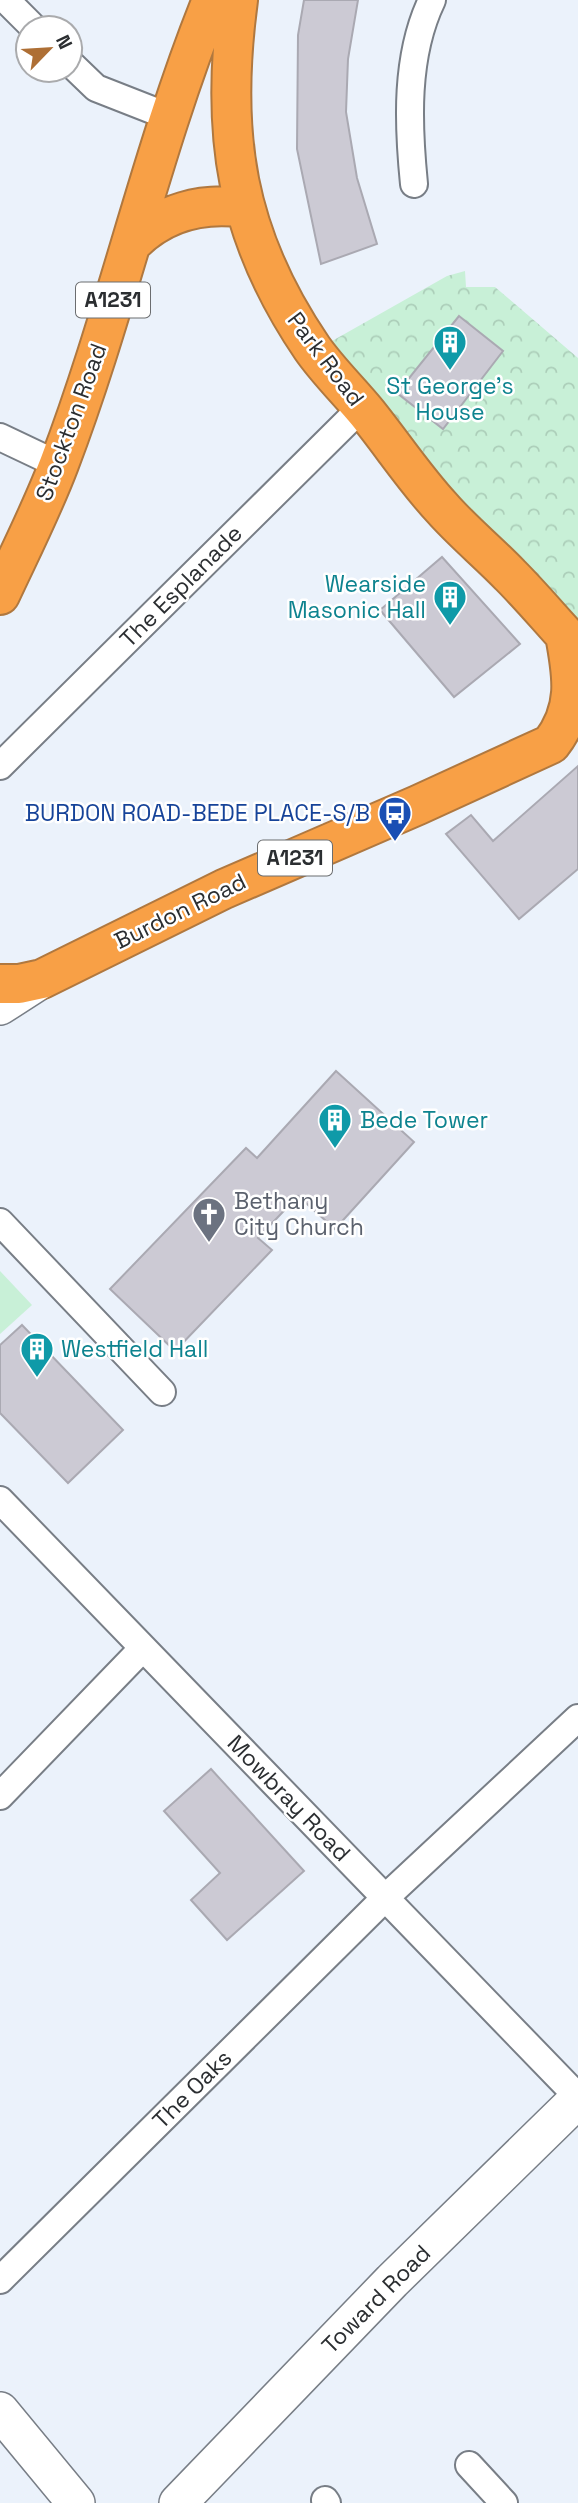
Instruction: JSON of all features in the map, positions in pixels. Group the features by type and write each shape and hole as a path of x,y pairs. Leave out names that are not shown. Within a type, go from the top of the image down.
{"highway":[{"name":"Stockton Road","path":"0,595 58,465 183,76 229,6"},
{"name":"Park Road","path":"229,6 231,119 237,170 257,246 273,282 314,350 442,508 512,576 574,644 569,657 569,731"},
{"path":"131,244 143,231 182,212 214,206 246,208"},
{"name":"Burdon Road","path":"42,979 224,889 569,731"},
{"name":"A1231","path":"0,984 19,984 42,979"}],"street":[{"path":"6,0 20,14"},
{"path":"414,184 408,128 411,79 425,16 432,0"},
{"path":"84,77 96,89 170,117"},
{"name":"The Esplanade","path":"0,766 349,420 360,404"},
{"path":"0,437 58,465"},
{"path":"0,1006 42,979"},
{"path":"0,1222 162,1392"},
{"name":"Mowbray Road","path":"0,1500 578,2098"},
{"path":"0,1796 143,1648"},
{"name":"The Oaks","path":"0,2280 385,1898 578,1717"},
{"name":"Toward Road","path":"178,2503 392,2281 578,2098"},
{"path":"0,2411 76,2503"},
{"path":"468,2465 504,2503"}],"green space":[{"path":"465,271 466,287 495,287 578,358 578,623 471,518 325,345 447,276"},
{"path":"0,1271 32,1305 0,1334"}],"building":[{"path":"304,0 358,0 348,59 346,112 357,178 377,244 321,264 297,149 298,35"},
{"name":"St George's House","path":"459,316 503,351 443,429 397,393"},
{"name":"Wearside Masonic Hall","path":"442,557 520,644 454,697 380,610"},
{"path":"578,766 578,869 519,919 446,834 471,815 493,841"},
{"path":"336,1071 414,1142 335,1229 298,1196 258,1238 272,1250 175,1351 110,1289 246,1148 257,1158"},
{"name":"Westfield Hall","path":"22,1325 123,1430 68,1483 0,1413 0,1345"},
{"path":"211,1769 304,1871 227,1940 191,1900 220,1873 164,1811"}],"place":[{"name":"St George's House","path":"450,372"},
{"name":"Wearside Masonic Hall","path":"450,627"},
{"name":"BURDON ROAD-BEDE PLACE-S/B","path":"395,843"},
{"name":"Bede Tower","path":"335,1150"},
{"name":"Bethany City Church","path":"209,1244"},
{"name":"Westfield Hall","path":"37,1379"}]}
